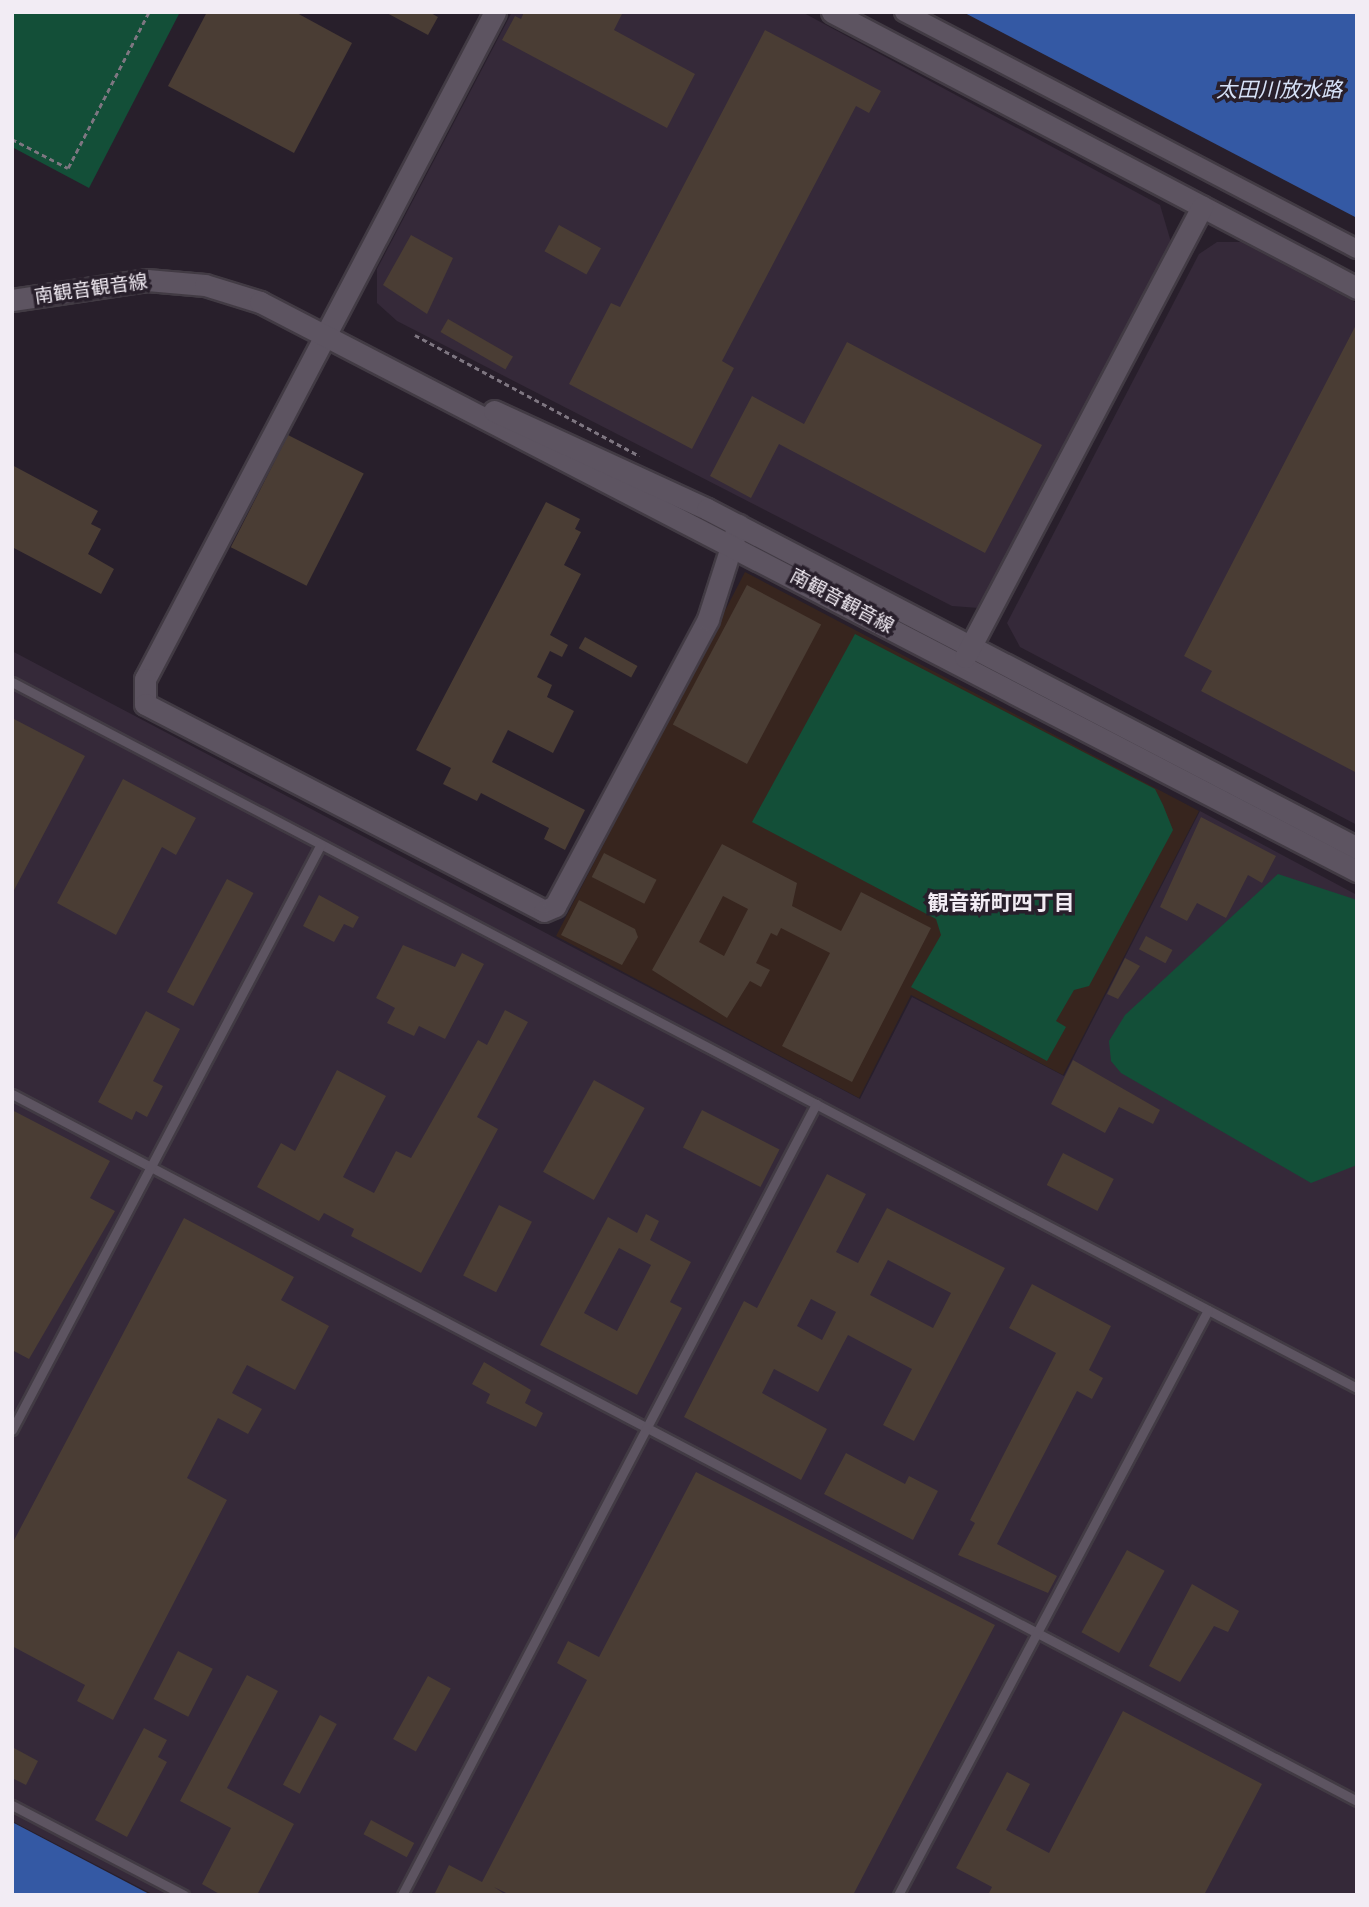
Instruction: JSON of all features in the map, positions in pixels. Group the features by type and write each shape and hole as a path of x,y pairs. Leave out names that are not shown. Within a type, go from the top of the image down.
{"street":[{"path":"495,12 145,680 143,700 533,909 555,906 708,619 734,534"},
{"path":"832,12 1357,288"},
{"path":"904,12 1357,249"},
{"path":"961,664 1202,207"},
{"name":"南観音観音線","path":"12,300 125,282 190,282 260,302 734,534 971,645 1357,848"},
{"name":"南観音観音線","path":"734,534 961,664 1357,871"}],"lane":[{"path":"12,682 1357,1388"},
{"path":"12,1430 321,844"},
{"path":"12,1094 1357,1801"},
{"path":"402,1895 816,1104"},
{"path":"898,1895 1208,1310"},
{"path":"12,1805 184,1895"}],"path":[{"path":"12,139 68,168 149,12"}],"shaded area":[{"path":"512,12 802,12 1160,205 1171,242 1165,258 979,608 952,606 397,321 377,303 377,269"},
{"path":"1217,242 1241,242 1357,303 1357,825 1020,647 1007,623 1199,254"},
{"path":"745,572 1199,811 1063,1075 911,995 859,1098 556,936"},
{"path":"12,651 860,1099 912,997 1064,1076 1200,811 1357,895 1357,1895 154,1895 12,1821"}],"green space":[{"path":"12,12 180,12 89,188 12,147"},
{"path":"855,634 1155,789 1163,805 1173,830 1089,986 1074,990 1056,1021 1066,1027 1047,1061 911,987 941,935 936,919 752,822"},
{"path":"1278,874 1357,900 1357,1165 1311,1183 1121,1073 1111,1061 1109,1041 1125,1015"}],"water":[{"name":"太田川放水路","path":"963,12 1357,12 1357,218"},
{"path":"12,1822 151,1895 12,1895"}],"building":[{"path":"207,12 295,12 352,43 294,153 168,86"},
{"path":"385,12 429,12 438,17 428,35"},
{"path":"524,12 623,12 614,30 695,74 667,128 502,40 515,16 521,19"},
{"path":"765,30 881,91 869,113 856,106 722,361 734,368 692,449 569,384 611,303 620,307"},
{"path":"559,225 601,248 586,275 544,251"},
{"path":"411,235 453,258 427,314 383,285"},
{"path":"448,319 513,356 505,369 440,332"},
{"path":"1357,323 1357,773 1201,691 1212,671 1184,656"},
{"path":"847,342 1042,445 985,553 779,444 751,498 710,476 752,396 804,424"},
{"path":"288,435 364,474 307,586 231,547"},
{"path":"12,465 98,511 91,524 101,529 88,554 114,569 101,594 12,547"},
{"path":"546,502 580,519 575,529 581,532 564,565 581,574 550,635 568,645 562,657 550,651 537,677 552,685 547,697 574,711 553,753 508,730 492,762 585,810 565,850 544,839 549,828 481,793 477,801 443,784 451,768 416,750"},
{"path":"747,585 821,624 747,764 673,725"},
{"path":"585,637 637,666 631,677 579,648"},
{"path":"12,718 85,756 12,894"},
{"path":"123,779 196,818 176,855 162,847 116,935 57,903"},
{"path":"1201,817 1276,856 1262,883 1248,875 1226,918 1197,903 1187,921 1160,907"},
{"path":"722,844 797,883 792,906 841,931 861,892 931,928 852,1082 782,1046 830,953 781,928 777,936 771,933 756,963 770,970 761,987 750,981 727,1018 652,970","holes":["723,896 748,909 724,956 699,942"]},
{"path":"604,853 657,880 644,904 592,877"},
{"path":"227,879 253,893 193,1006 167,992"},
{"path":"319,895 359,917 353,928 344,924 334,942 303,926"},
{"path":"579,900 635,929 638,937 622,965 561,935"},
{"path":"1146,936 1172,950 1165,963 1139,949"},
{"path":"403,945 455,967 462,953 484,964 445,1039 419,1026 414,1036 387,1023 395,1008 376,998"},
{"path":"1125,958 1140,966 1118,999 1107,994"},
{"path":"505,1010 528,1022 477,1117 498,1129 421,1273 351,1236 354,1229 324,1213 319,1221 257,1187 281,1143 295,1151 337,1070 386,1096 343,1177 374,1193 396,1151 411,1158 478,1040 487,1045"},
{"path":"146,1011 180,1029 153,1081 163,1086 147,1117 136,1111 132,1120 98,1102"},
{"path":"1073,1060 1160,1110 1153,1124 1119,1107 1105,1133 1051,1104"},
{"path":"594,1080 645,1108 594,1200 543,1172"},
{"path":"12,1110 110,1161 90,1198 115,1211 29,1359 12,1350"},
{"path":"702,1110 780,1149 760,1187 683,1147"},
{"path":"1063,1153 1114,1179 1097,1211 1047,1185"},
{"path":"827,1174 866,1194 836,1252 858,1263 887,1208 1005,1268 914,1441 883,1425 912,1369 848,1335 818,1392 774,1369 762,1393 827,1429 801,1480 684,1417 744,1301 757,1308","holes":["888,1260 951,1293 933,1328 870,1295","811,1299 836,1312 822,1340 797,1326"]},
{"path":"499,1205 532,1222 496,1292 463,1275"},
{"path":"646,1214 659,1221 650,1240 691,1262 670,1302 682,1308 637,1395 540,1345 608,1217 637,1233","holes":["619,1248 651,1265 617,1331 584,1313"]},
{"path":"184,1218 294,1277 281,1300 329,1326 295,1390 247,1365 232,1393 262,1409 248,1434 218,1418 187,1478 227,1500 113,1720 77,1701 85,1685 12,1646 12,1544"},
{"path":"1032,1284 1111,1326 1089,1370 1103,1378 1092,1399 1077,1391 997,1544 1057,1576 1048,1593 958,1555 975,1523 970,1520 1056,1353 1009,1328"},
{"path":"484,1362 531,1390 525,1403 543,1413 536,1427 486,1403 490,1394 472,1384"},
{"path":"846,1453 905,1484 909,1476 938,1491 913,1540 824,1494"},
{"path":"696,1472 995,1625 853,1895 510,1895 494,1887 506,1895 434,1895 449,1865 482,1882 587,1680 557,1663 568,1641 599,1657"},
{"path":"1127,1550 1165,1571 1119,1653 1081,1632"},
{"path":"1192,1584 1239,1611 1228,1632 1214,1626 1180,1682 1149,1666"},
{"path":"178,1651 213,1669 188,1717 153,1699"},
{"path":"247,1675 278,1691 227,1788 294,1824 257,1895 221,1895 202,1884 231,1828 180,1801"},
{"path":"428,1676 451,1689 416,1752 393,1739"},
{"path":"1123,1711 1262,1784 1204,1895 988,1895 992,1887 956,1868 1007,1772 1030,1784 1006,1830 1049,1853"},
{"path":"320,1715 337,1724 300,1794 283,1785"},
{"path":"144,1728 167,1740 158,1757 167,1762 127,1837 95,1820"},
{"path":"12,1747 38,1761 26,1785 12,1778"},
{"path":"371,1820 414,1843 407,1857 363,1834"}],"district":[{"name":"観音新町四丁目","path":"1001,903"}]}
